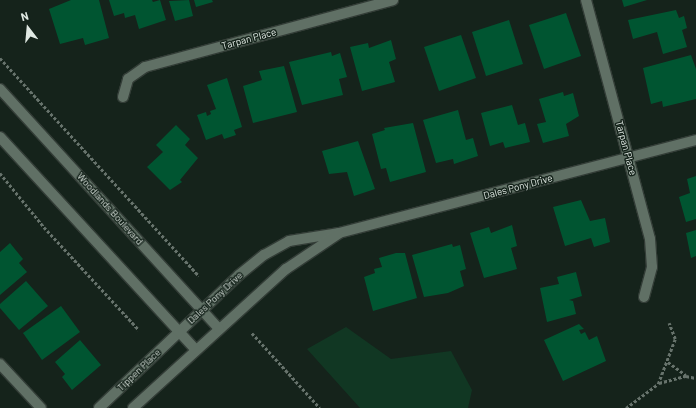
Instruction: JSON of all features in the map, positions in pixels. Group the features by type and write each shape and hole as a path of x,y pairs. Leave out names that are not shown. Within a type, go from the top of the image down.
{"street":[{"name":"Tarpan Place","path":"123,97 128,79 145,67 393,0"},
{"name":"Tarpan Place","path":"586,0 629,158 652,255 650,282 644,297"},
{"name":"Woodlands Boulevard","path":"0,89 219,329"},
{"path":"0,137 196,350 133,408"},
{"name":"Dales Pony Drive","path":"179,331 250,266 278,246 301,238 339,233 696,140"},
{"name":"Dales Pony Drive","path":"196,350 286,269 339,233"},
{"name":"Tippen Place","path":"99,408 179,331"},
{"path":"0,364 41,408"}],"path":[{"path":"0,58 199,276"},
{"path":"0,173 44,227 139,330"},
{"path":"658,384 668,362 675,335 669,323"},
{"path":"252,334 320,408"},
{"path":"668,362 686,376 696,378"},
{"path":"626,408 658,384 686,376"}],"green space":[{"path":"346,327 391,359 451,351 472,390 468,408 360,408 307,349"}],"building":[{"path":"71,0 99,0 109,38 85,45 83,38 60,44 49,9"},
{"path":"109,0 152,0 153,2 160,0 166,20 139,29 135,15 125,18 124,13 114,16"},
{"path":"189,0 193,16 175,21 169,1"},
{"path":"194,0 212,0 213,2 196,7"},
{"path":"622,0 647,0 624,7"},
{"path":"676,10 679,18 684,16 687,28 682,30 687,47 663,54 657,32 633,39 628,20"},
{"path":"566,13 581,56 544,69 529,25"},
{"path":"509,20 523,64 486,76 472,32"},
{"path":"461,35 476,78 439,91 424,47"},
{"path":"391,40 396,59 389,62 395,82 362,91 350,47 368,43 369,48"},
{"path":"331,52 332,56 340,53 347,77 339,79 343,95 302,105 289,62"},
{"path":"691,55 696,69 696,99 663,107 662,101 651,104 643,68"},
{"path":"284,66 297,112 253,123 243,86 262,80 259,71"},
{"path":"227,78 242,127 234,130 236,135 224,139 222,134 206,140 197,115 206,112 207,116 211,114 210,111 216,109 207,85"},
{"path":"563,92 564,96 573,93 579,116 566,124 569,136 543,143 537,124 546,122 539,99"},
{"path":"512,105 518,125 525,123 530,142 505,148 503,142 490,146 481,113"},
{"path":"458,110 466,140 473,138 478,156 454,164 453,159 436,163 423,120"},
{"path":"413,123 426,172 390,182 386,168 381,169 372,134 385,130 384,128"},
{"path":"176,125 190,139 185,145 198,158 180,180 182,182 170,190 147,167 163,152 156,145"},
{"path":"358,141 375,189 354,196 347,172 329,174 322,151"},
{"path":"696,176 696,219 686,222 679,197 690,193 687,179"},
{"path":"581,200 590,221 605,218 610,242 594,247 591,238 565,246 553,207"},
{"path":"512,225 517,246 511,248 517,269 484,278 470,233 489,227 491,233"},
{"path":"696,230 696,256 691,258 686,233"},
{"path":"10,243 23,259 19,263 27,272 0,295 0,252"},
{"path":"452,244 453,247 460,245 466,269 460,271 464,286 448,293 424,297 412,255"},
{"path":"396,253 405,253 417,298 373,311 364,277 375,273 374,269 382,267 379,258"},
{"path":"576,272 582,296 569,300 573,301 576,314 547,322 540,288 559,284 557,277"},
{"path":"26,281 48,306 19,330 0,308 0,304"},
{"path":"61,306 80,332 42,360 23,333"},
{"path":"579,324 584,329 579,330 581,334 585,332 589,340 597,336 606,361 563,381 544,340"},
{"path":"80,340 101,365 72,390 62,377 65,374 55,362"}]}
